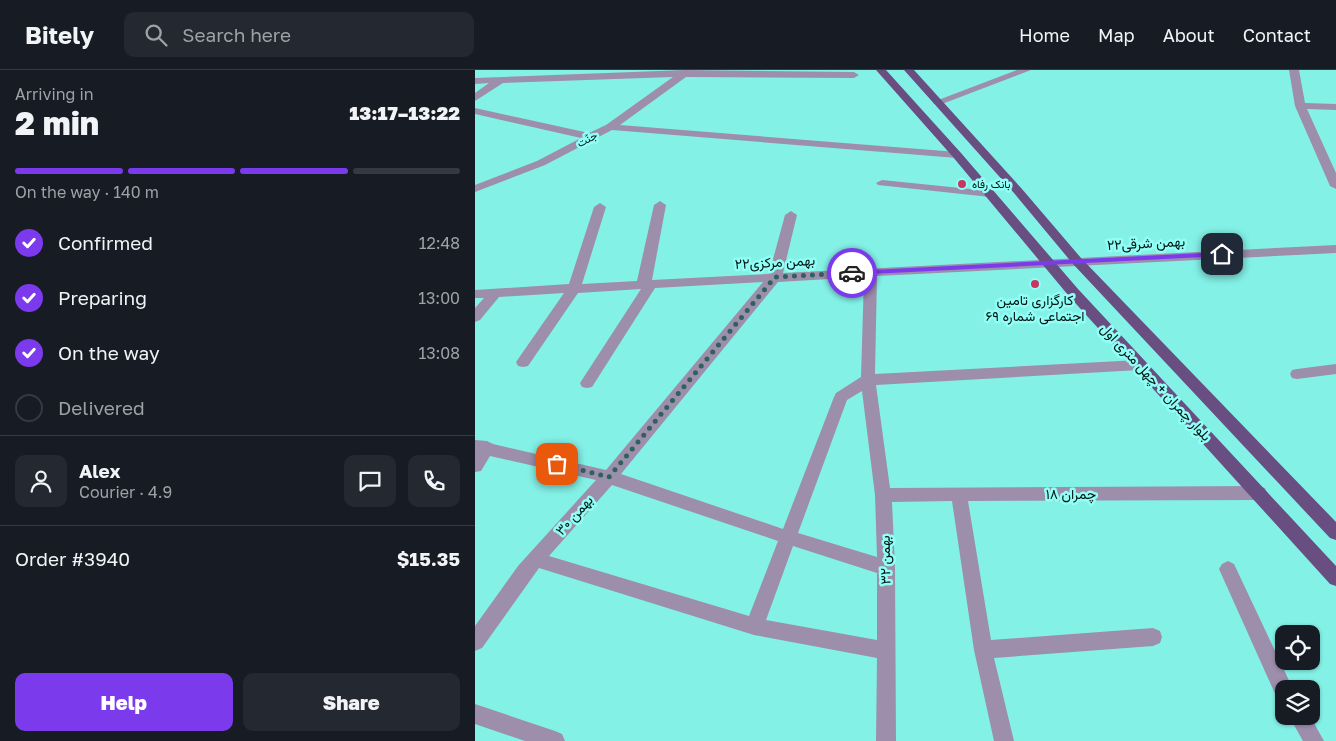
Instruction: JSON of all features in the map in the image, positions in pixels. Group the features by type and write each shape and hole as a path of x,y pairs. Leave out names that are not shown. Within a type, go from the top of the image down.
{"main road":[{"name":"بلوار چمران + چهل متری اول","path":"881,70 957,154 1047,262 1139,365 1336,578"},
{"name":"بلوار چمران + چهل متری اول","path":"909,70 1077,260 1336,533"}],"street":[{"path":"475,98 517,70"},
{"path":"939,102 1026,70"},
{"path":"1294,70 1300,106 1332,166 1336,186"},
{"path":"475,81 687,72 855,75"},
{"name":"جنّت","path":"475,189 541,164 609,127 687,72"},
{"path":"1300,106 1336,107"},
{"path":"475,111 591,136"},
{"path":"609,127 957,154"},
{"path":"882,183 990,194"},
{"path":"587,383 647,285 660,205"},
{"path":"523,362 574,289 600,207"},
{"path":"775,277 791,215"},
{"name":"۲۲بهمن شرقی","path":"1077,260 1336,249"},
{"name":"۲۲بهمن مرکزی","path":"475,294 1077,260"},
{"name":"بهمن ۳۲","path":"871,272 868,380 883,495 886,568 885,741"},
{"name":"بهمن ۳۰","path":"475,642 524,572 609,477 775,277"},
{"path":"475,317 495,293"},
{"path":"753,626 841,397 868,380 1139,365"},
{"path":"1297,374 1336,369"},
{"path":"475,466 481,447 609,477 786,537 886,568"},
{"path":"959,494 983,650 1004,741"},
{"name":"چمران ۱۸","path":"883,495 1259,494"},
{"path":"535,559 753,626 886,650"},
{"path":"1228,569 1279,680"},
{"path":"983,650 1153,637"},
{"path":"475,714 555,741"},
{"path":"1304,725 1314,741"}],"way so far":[{"path":"557,464 609,477 775,277 852,273"}],"place":[{"name":"بانک رفاه","path":"962,184"},
{"name":"کارگزاری تامین اجتماعی شماره ۶۹","path":"1035,284"}],"route":[{"path":"852,273 1222,254"}]}
